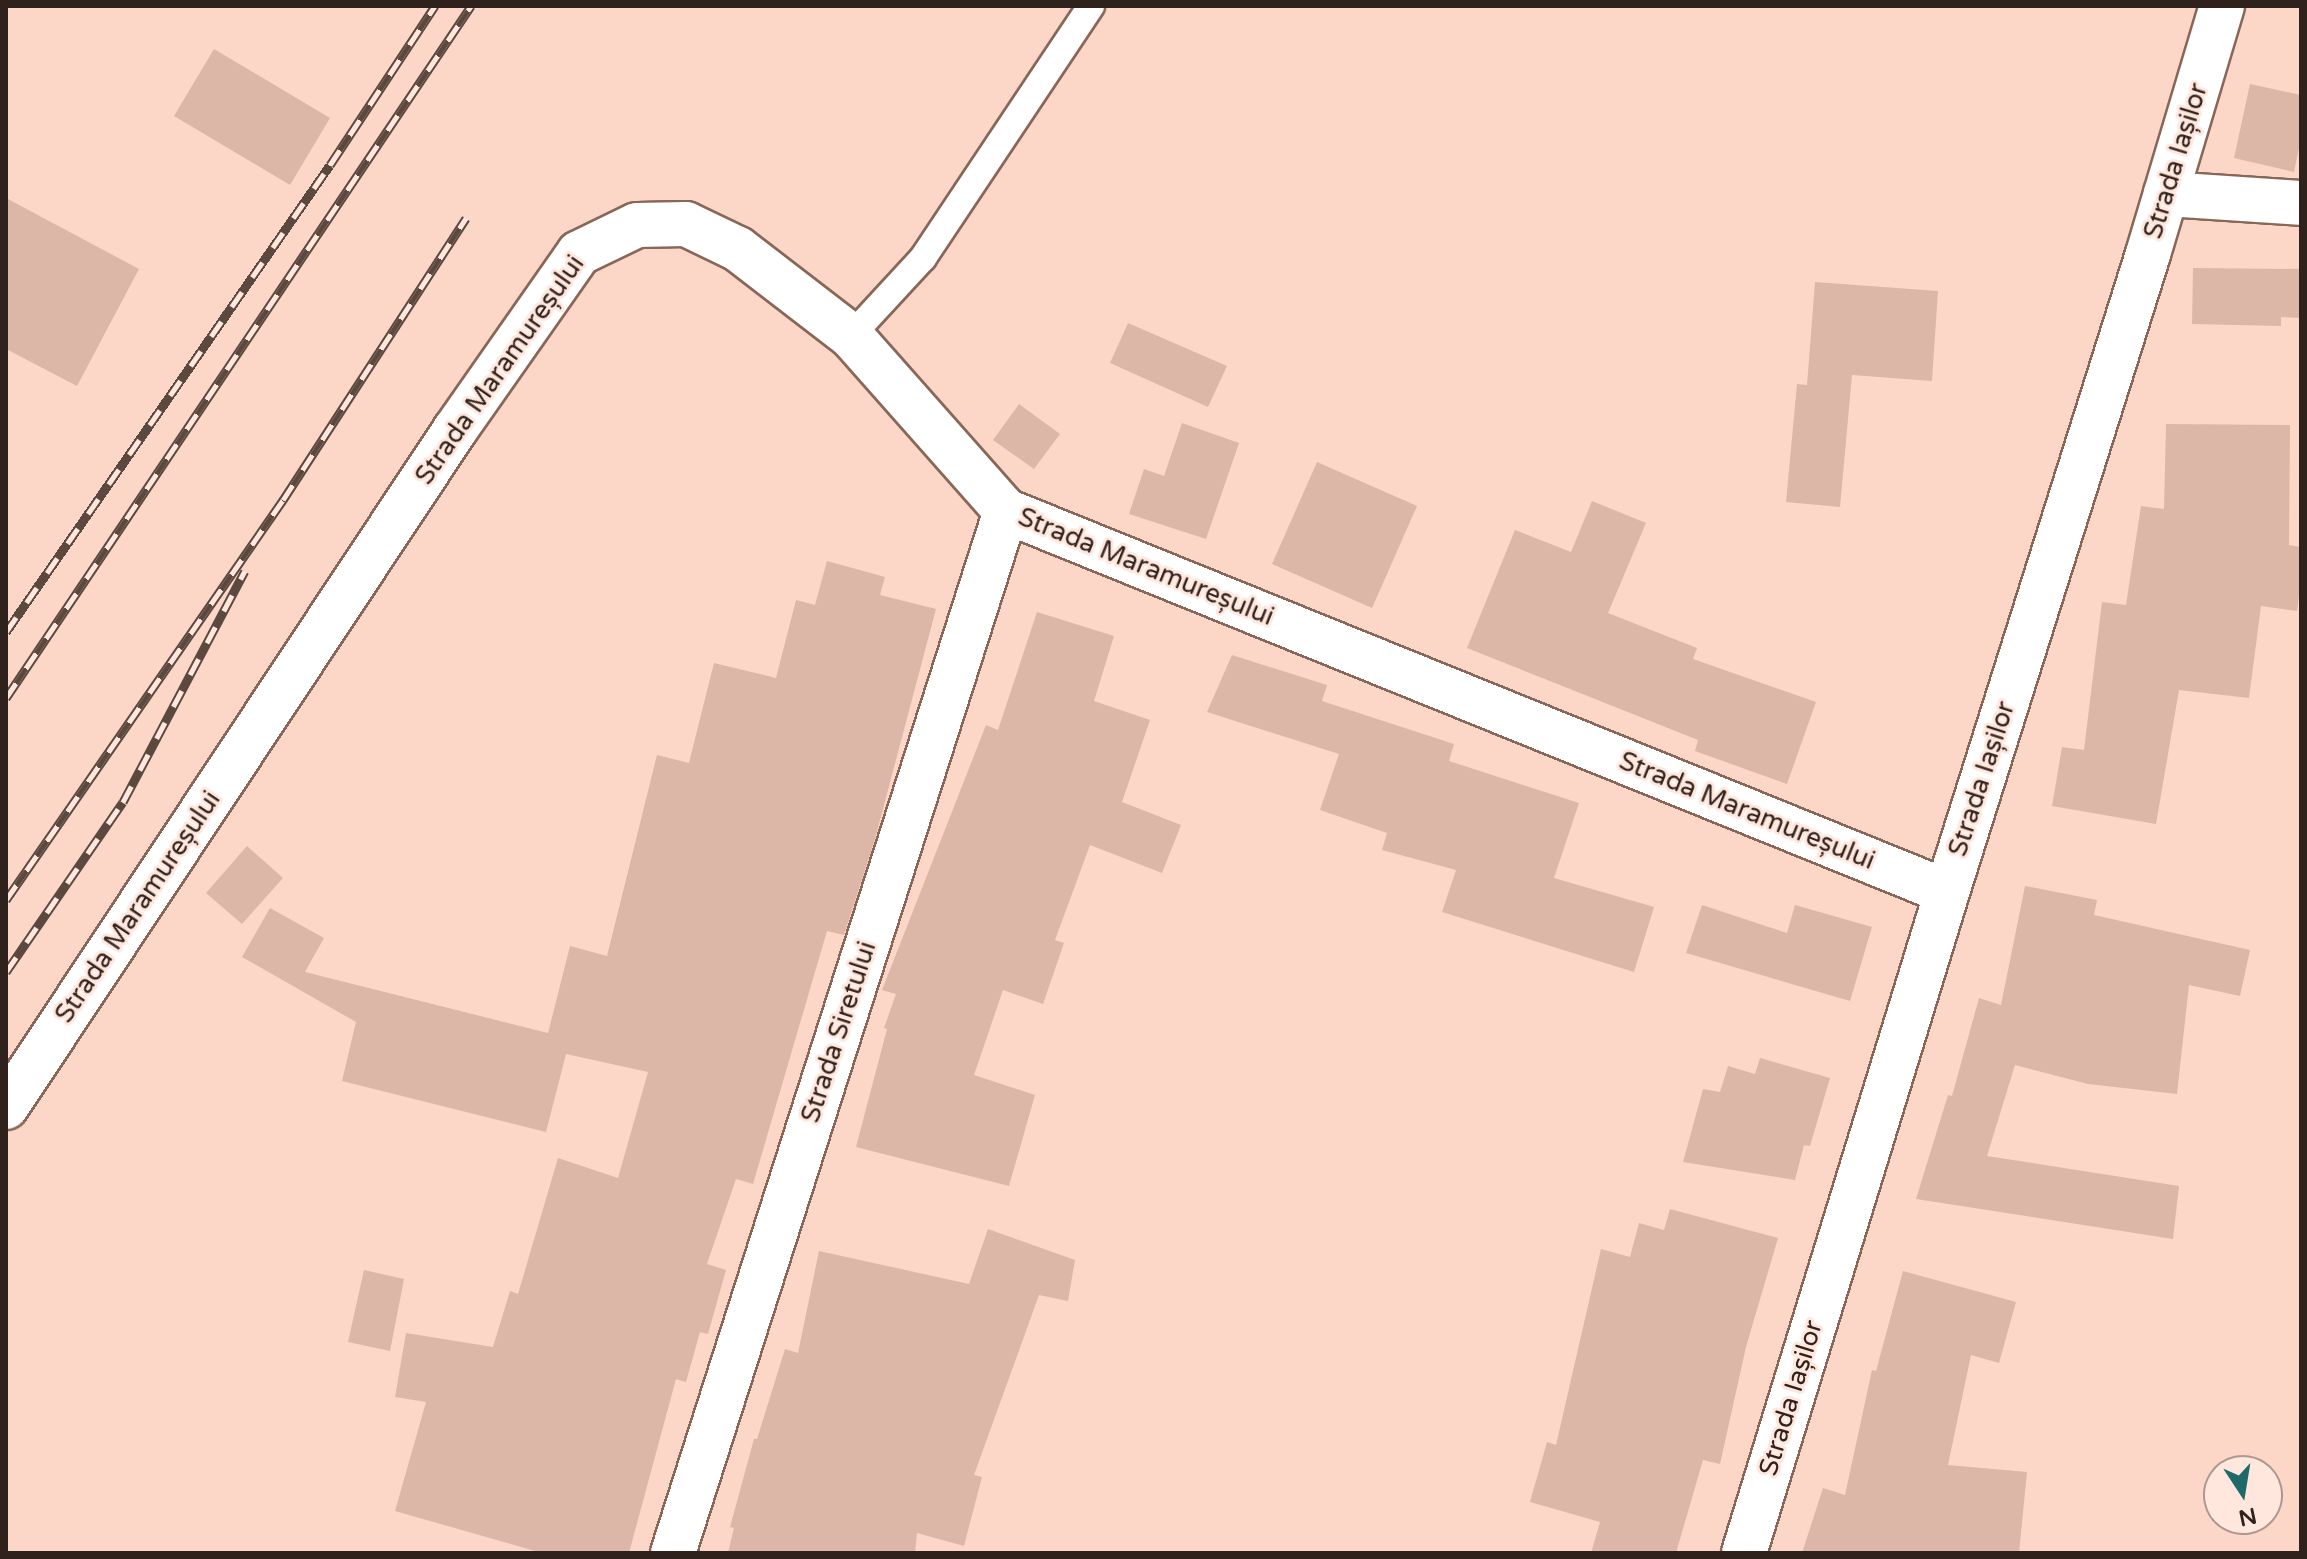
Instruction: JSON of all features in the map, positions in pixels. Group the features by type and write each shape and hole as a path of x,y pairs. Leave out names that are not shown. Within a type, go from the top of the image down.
{"street":[{"name":"Strada Iașilor","path":"1744,1553 2222,6"},
{"path":"2166,194 2301,203"},
{"name":"Strada Maramureșului","path":"6,1107 455,430 579,253 637,225 686,224 738,249 851,336 1006,511 1947,892"},
{"name":"Strada Siretului","path":"673,1553 1006,511"}],"lane":[{"path":"851,336 923,258 1091,6"}],"building":[{"path":"214,49 330,118 290,185 174,116"},
{"path":"2250,84 2301,95 2301,138 2294,172 2234,158"},
{"path":"6,198 139,269 77,386 6,349"},
{"path":"2193,268 2301,269 2301,318 2281,317 2281,326 2192,324"},
{"path":"1815,282 1938,291 1932,381 1852,375 1840,507 1786,502 1797,384 1807,385"},
{"path":"1128,323 1227,366 1208,407 1110,363"},
{"path":"1019,404 1060,434 1034,469 993,440"},
{"path":"1182,423 1239,443 1206,539 1129,514 1144,469 1164,476"},
{"path":"2166,424 2290,425 2289,545 2301,547 2301,580 2297,611 2261,606 2249,698 2179,690 2156,824 2052,806 2062,747 2084,750 2102,602 2126,605 2141,506 2164,509"},
{"path":"1317,462 1417,506 1372,608 1272,564"},
{"path":"1592,501 1646,523 1608,613 1697,648 1693,659 1816,702 1787,784 1695,751 1698,740 1467,648 1515,530 1571,552"},
{"path":"827,561 885,577 880,595 936,609 875,839 844,935 827,931 753,1184 736,1179 707,1264 726,1270 708,1334 700,1332 686,1382 676,1379 629,1553 542,1553 395,1511 426,1402 395,1397 406,1333 493,1347 510,1291 518,1294 558,1158 618,1178 648,1072 566,1054 546,1132 342,1081 356,1022 242,957 270,908 324,938 305,972 548,1033 570,946 607,956 657,755 689,763 714,663 776,678 796,600 815,605"},
{"path":"1037,612 1114,636 1094,701 1150,720 1122,802 1181,825 1162,873 1090,845 1055,940 1064,943 1043,1004 1003,990 974,1075 1035,1095 1009,1186 856,1147 887,1029 884,1028 896,994 882,990 986,725 998,730"},
{"path":"1232,655 1327,685 1322,701 1454,744 1449,761 1579,803 1554,878 1654,907 1634,972 1442,912 1456,870 1382,850 1387,833 1320,810 1339,754 1207,712"},
{"path":"247,846 283,878 242,924 206,893"},
{"path":"2025,886 2097,900 2094,915 2250,950 2240,996 2189,985 2177,1094 2088,1084 2015,1065 1987,1156 2179,1186 2173,1239 1916,1199 1948,1095 1952,1096 1979,998 2001,1005"},
{"path":"1702,905 1787,933 1795,905 1872,927 1850,1001 1686,953"},
{"path":"1760,1058 1830,1078 1810,1146 1804,1145 1795,1180 1683,1162 1703,1089 1720,1092 1728,1066 1755,1074"},
{"path":"1670,1209 1778,1238 1746,1347 1720,1464 1703,1460 1676,1553 1591,1553 1600,1522 1530,1502 1547,1442 1556,1445 1601,1249 1630,1257 1639,1223 1664,1230"},
{"path":"988,1229 1075,1260 1068,1301 1039,1295 974,1475 982,1477 964,1546 917,1533 915,1553 728,1553 734,1528 730,1527 754,1439 757,1439 785,1349 798,1353 819,1251 969,1284"},
{"path":"364,1270 404,1279 390,1351 348,1342"},
{"path":"1903,1271 2016,1302 1999,1363 1971,1355 1948,1465 2027,1472 2019,1553 1802,1553 1823,1488 1845,1495 1872,1370 1876,1371"}],"railway":[{"path":"6,632 330,165 435,6"},
{"path":"6,698 471,6"},
{"path":"6,900 283,500 466,218"},
{"path":"6,972 123,802 245,571"}]}
